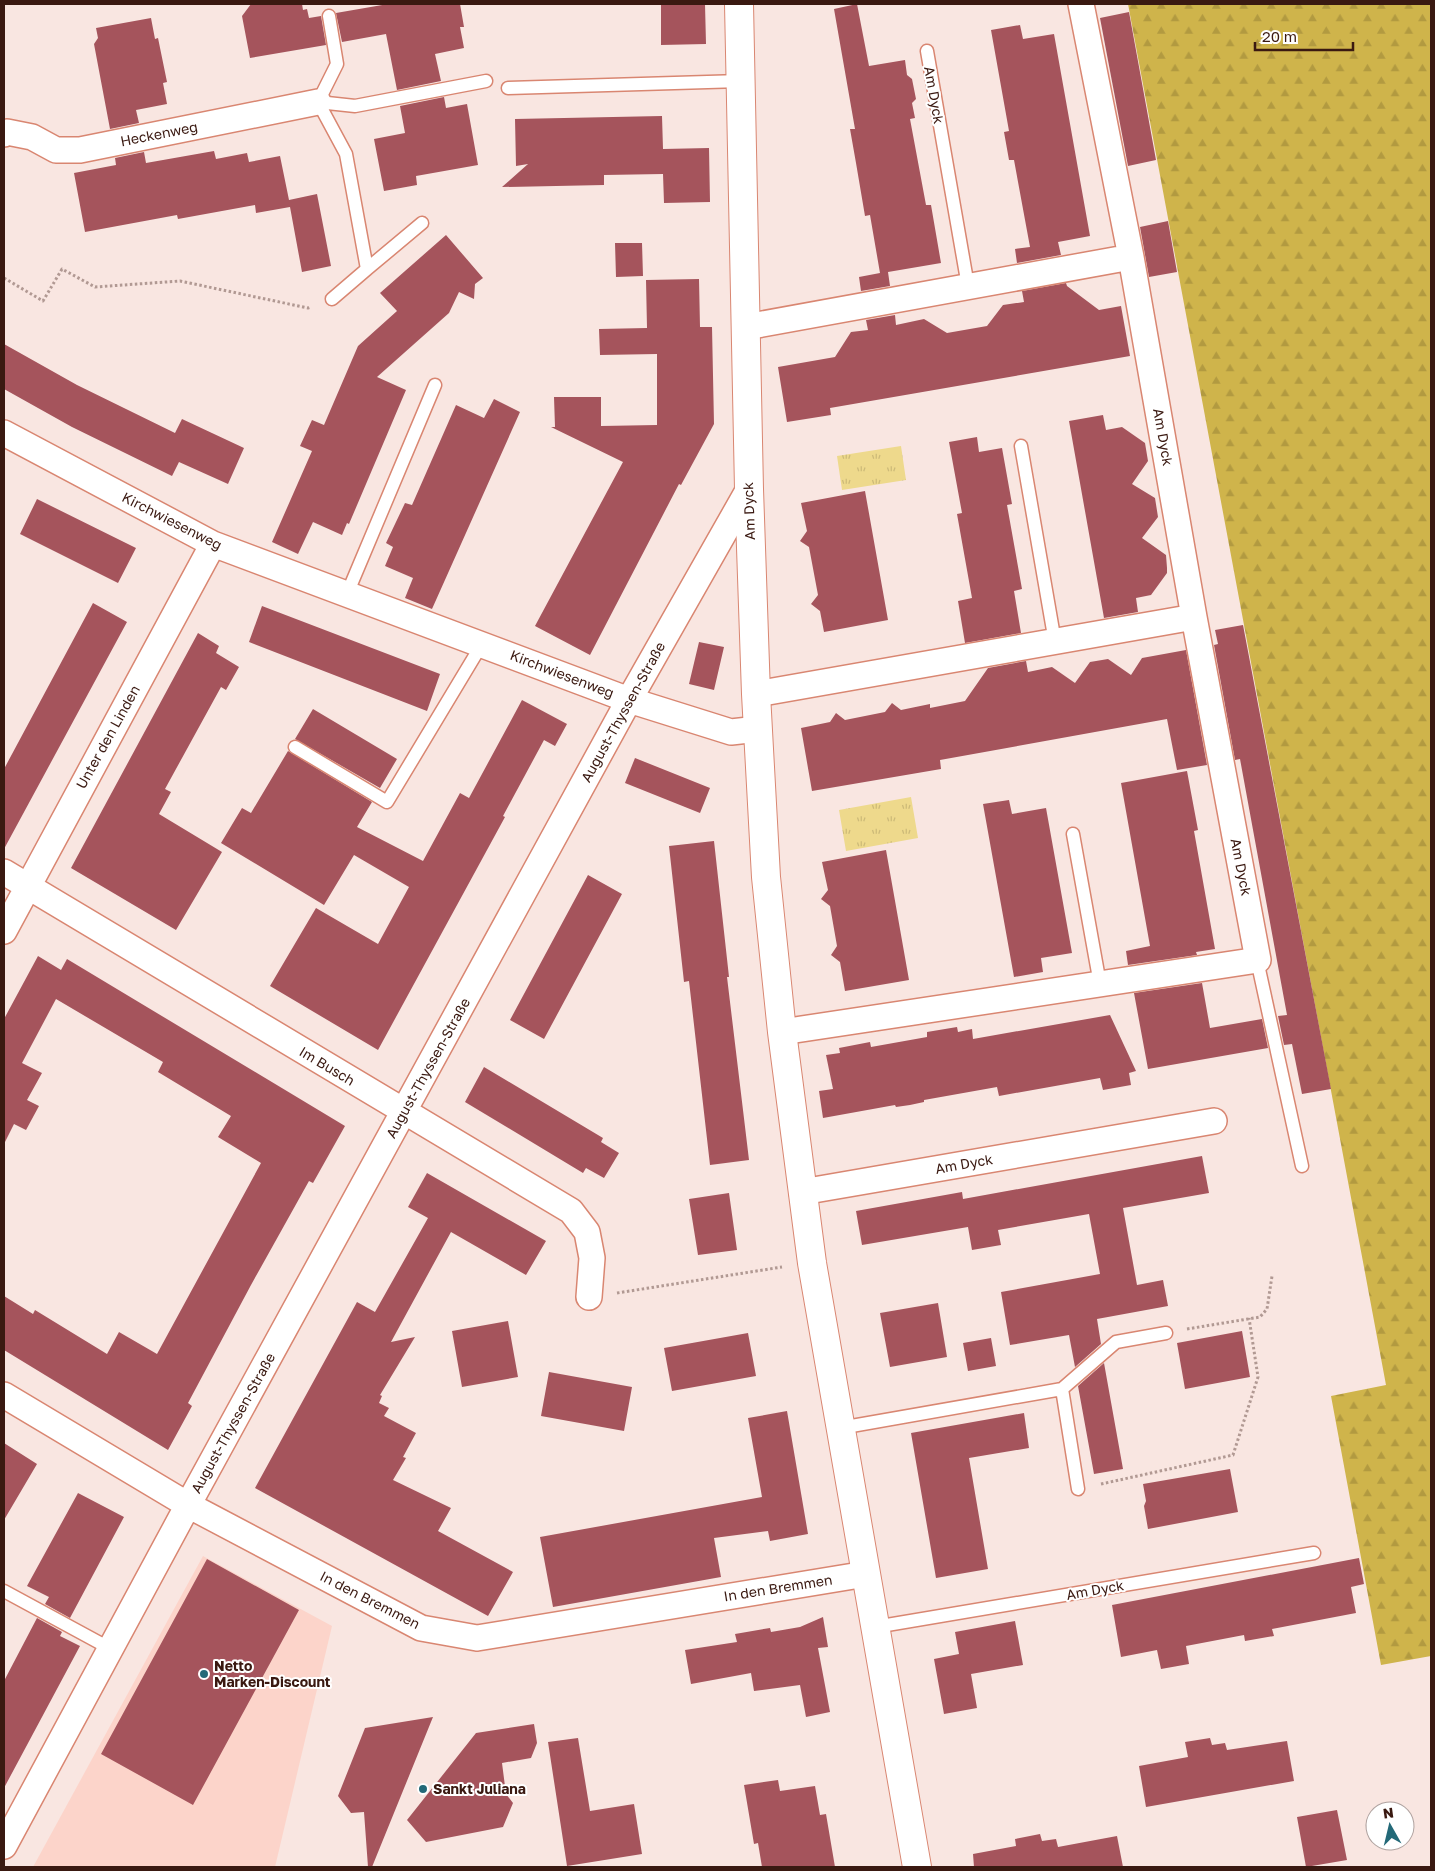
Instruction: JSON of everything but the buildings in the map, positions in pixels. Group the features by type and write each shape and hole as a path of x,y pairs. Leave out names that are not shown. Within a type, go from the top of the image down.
{"main road":[{"name":"Am Dyck","path":"739,4 748,489 756,694 766,877 782,1032 812,1263 917,1867"}],"street":[{"name":"Am Dyck","path":"1081,4 1131,257 1257,960"},
{"name":"Heckenweg","path":"4,134 7,132 32,137 56,150 80,150 318,102"},
{"path":"746,327 1131,257"},
{"name":"Kirchwiesenweg","path":"4,433 213,544 629,700 731,732 758,729"},
{"name":"August-Thyssen-Straße","path":"4,1846 188,1505 629,700 748,489"},
{"name":"Unter den Linden","path":"4,931 213,544"},
{"path":"756,694 1194,617"},
{"name":"Im Busch","path":"4,872 571,1210 587,1232 592,1258 589,1297"},
{"path":"782,1032 1257,960"},
{"name":"Am Dyck","path":"802,1192 1214,1121"},
{"name":"In den Bremmen","path":"4,1395 188,1505 421,1628 478,1638 866,1574"}],"lane":[{"path":"329,16 337,64 318,102 346,154 367,269"},
{"name":"Am Dyck","path":"927,51 968,286"},
{"name":"Heckenweg","path":"318,102 354,106 486,81"},
{"path":"508,88 741,81"},
{"path":"332,299 422,222"},
{"path":"347,594 435,385"},
{"path":"1021,446 1055,642"},
{"path":"296,747 387,802 482,644"},
{"path":"1073,834 1100,984"},
{"path":"1257,960 1302,1166"},
{"path":"840,1428 1062,1390 1116,1342 1166,1332"},
{"path":"1062,1390 1078,1489"},
{"name":"Am Dyck","path":"875,1627 1314,1553"},
{"path":"4,1591 111,1648"}],"path":[{"path":"4,278 43,301 62,269 95,287 180,281 308,308 332,299"},
{"path":"589,1297 812,1263"},
{"path":"1166,1332 1260,1317 1267,1309 1272,1276"},
{"path":"1078,1489 1233,1455 1258,1377 1249,1318"}],"shaded area":[{"path":"203,1556 332,1626 275,1867 33,1867"}],"green space":[{"path":"1128,4 1431,4 1431,1656 1381,1665 1331,1396 1386,1385"},
{"path":"901,446 906,480 842,490 837,456"},
{"path":"911,797 918,838 846,851 839,810"}],"place":[{"name":"Netto Marken-Discount","path":"204,1674"},
{"name":"Sankt Juliana","path":"423,1789"}]}
